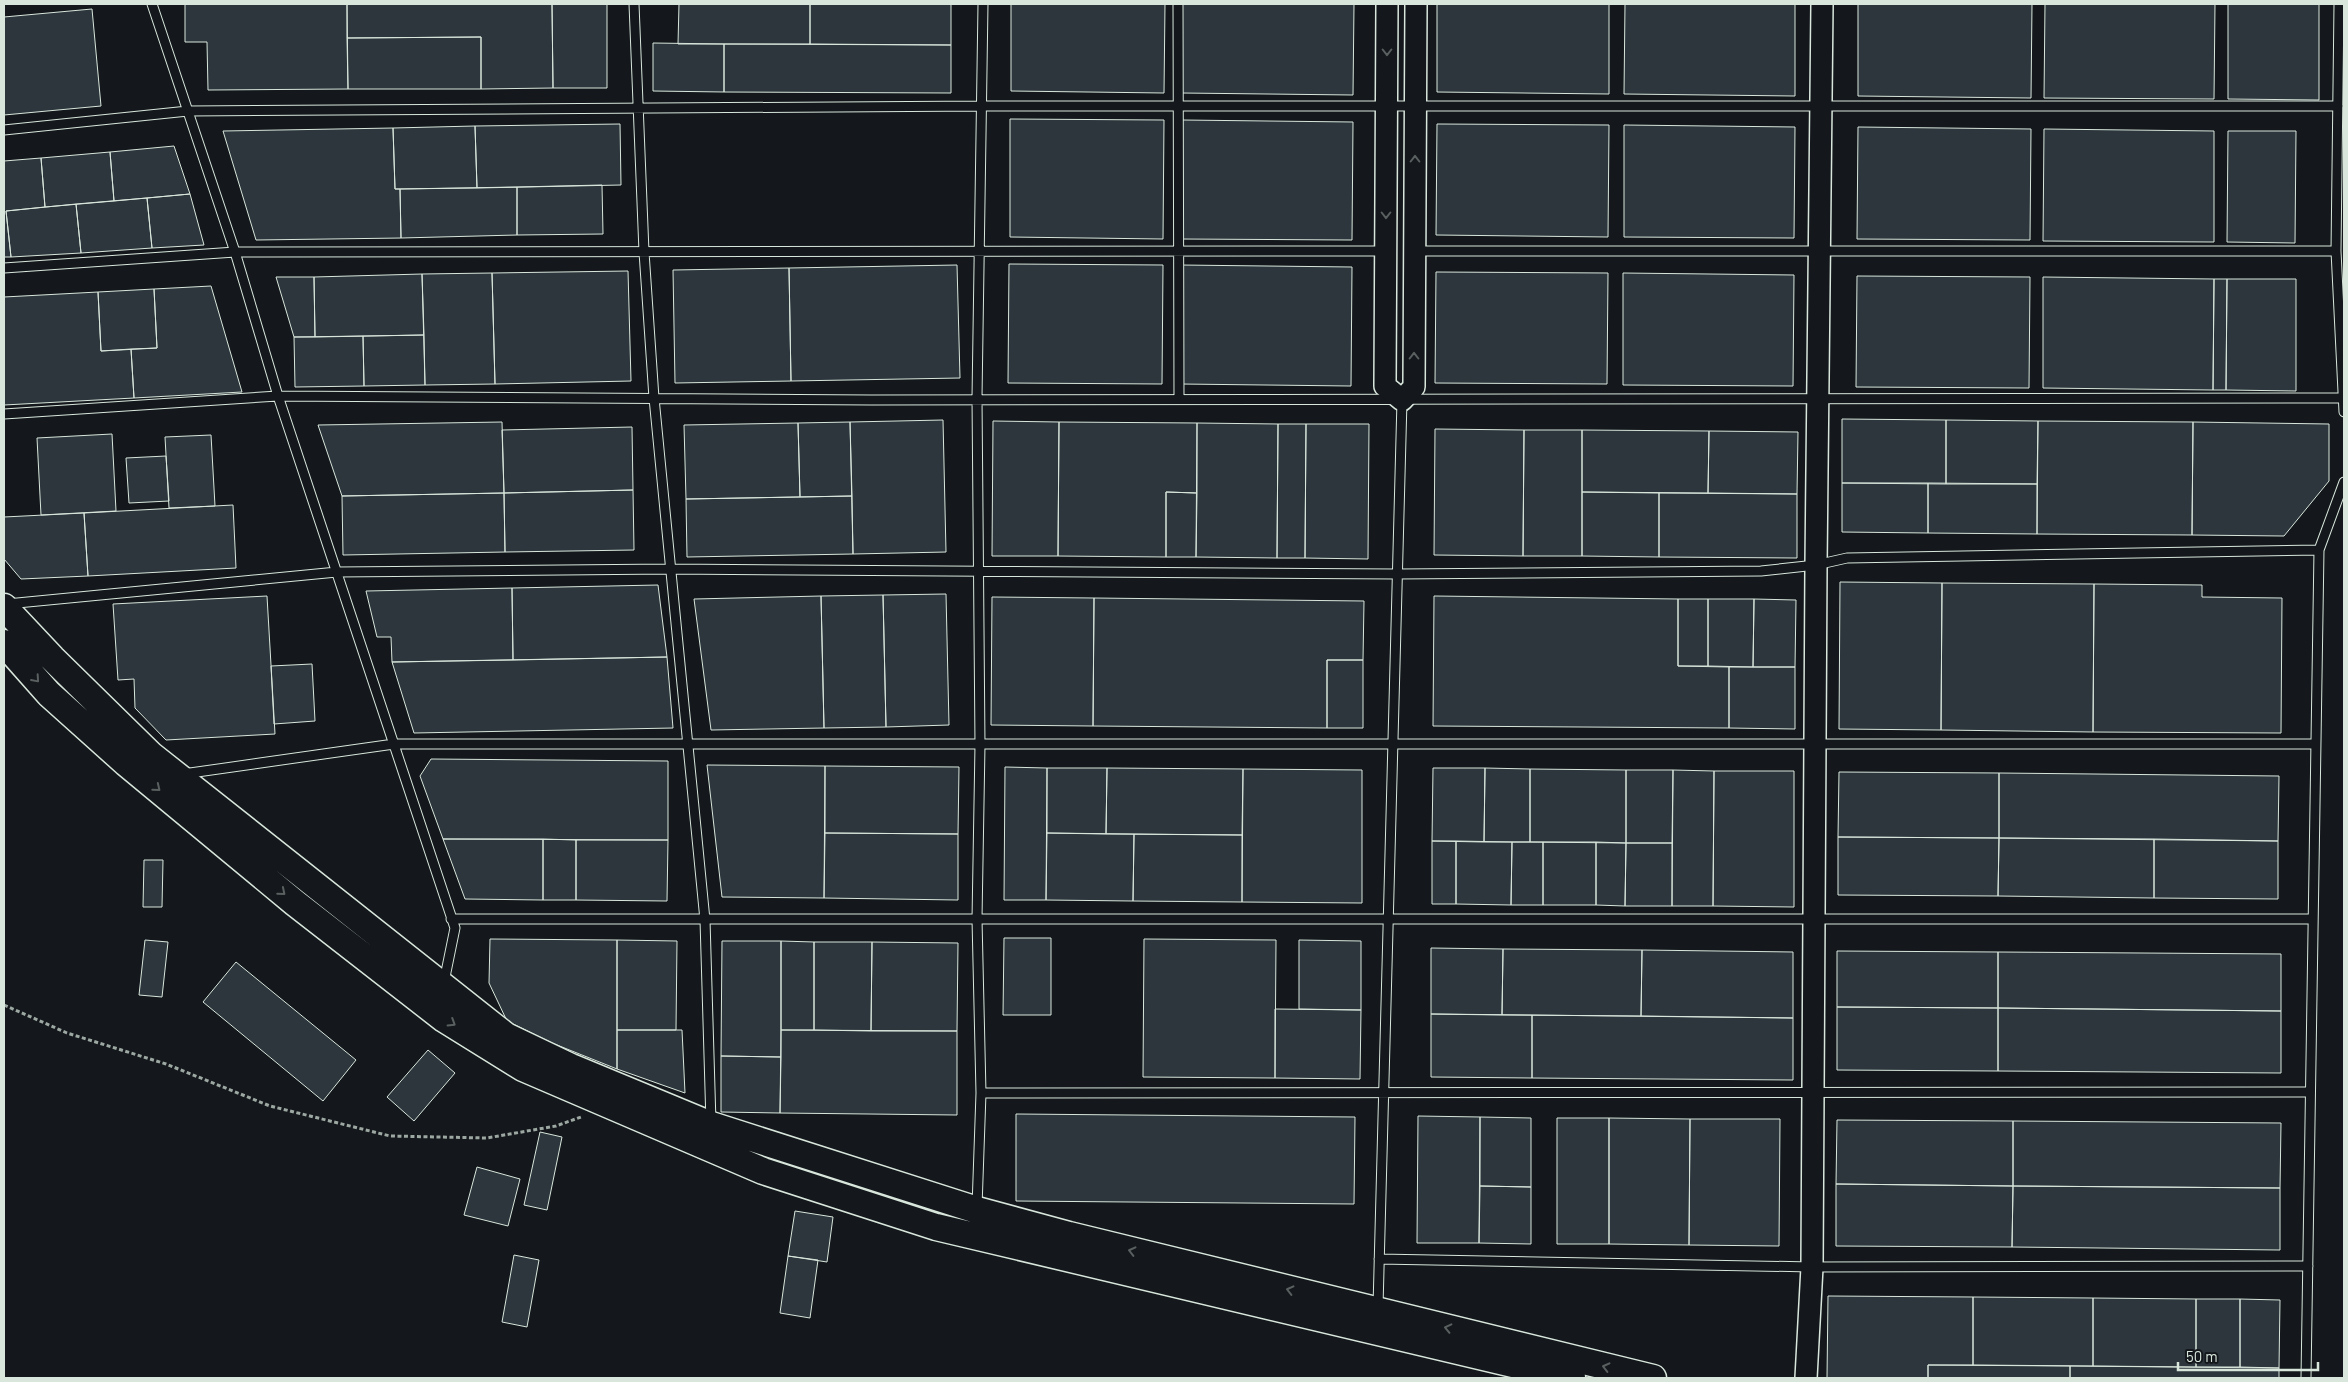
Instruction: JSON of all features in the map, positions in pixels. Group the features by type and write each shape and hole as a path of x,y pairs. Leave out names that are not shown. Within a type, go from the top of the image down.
{"main road":[{"path":"4,606 52,658 151,755 177,774 436,997 524,1068 763,1171 936,1227 1572,1378"},
{"path":"4,643 49,694 126,763 295,903 436,997 506,1036 571,1068 711,1125 977,1210 1069,1235 1378,1312 1653,1378"}],"street":[{"path":"1387,4 1385,386 1402,400 1414,387 1416,4"},
{"path":"1806,1378 1812,1267 1816,565 1822,4"}],"lane":[{"path":"152,4 235,252 278,396 455,928 436,997"},
{"path":"634,4 644,252 654,398 669,569 705,920 711,1125"},
{"path":"977,1210 981,1093 977,920 980,745 978,398 983,4"},
{"path":"1178,4 1179,398"},
{"path":"2339,4 2336,251 2344,412"},
{"path":"4,130 188,111 638,110 982,106 2338,106"},
{"path":"4,268 235,252 1386,251"},
{"path":"1414,251 2336,251"},
{"path":"4,414 278,396 1402,400 2343,398"},
{"path":"1378,1312 1402,400"},
{"path":"2306,1378 2319,550 2344,482"},
{"path":"4,606 337,572 669,569 1397,574 1761,571 1816,565 1847,558 2319,550"},
{"path":"177,774 394,744 2315,744"},
{"path":"452,919 2313,919"},
{"path":"981,1093 2310,1092"},
{"path":"1379,1259 1812,1267 2308,1266"}],"path":[{"path":"4,1005 67,1033 166,1064 270,1106 390,1136 487,1138 556,1126 611,1106"}],"building":[{"path":"185,4 347,4 348,89 208,90 207,42 185,42"},
{"path":"347,4 552,4 553,88 481,89 481,37 347,38"},
{"path":"552,4 607,4 607,88 553,88"},
{"path":"679,4 810,4 810,44 678,44"},
{"path":"810,4 951,4 951,45 810,44"},
{"path":"1011,4 1165,4 1164,93 1011,91"},
{"path":"1182,4 1354,4 1353,95 1182,93"},
{"path":"1437,4 1609,4 1609,94 1437,92"},
{"path":"1625,4 1795,4 1795,96 1624,94"},
{"path":"1858,4 2032,4 2031,98 1858,96"},
{"path":"2045,4 2215,4 2214,99 2044,98"},
{"path":"2228,4 2319,4 2319,100 2228,99"},
{"path":"92,9 101,106 4,115 4,17"},
{"path":"481,37 481,89 348,89 347,38"},
{"path":"653,43 724,44 724,92 653,91"},
{"path":"724,44 951,45 951,93 724,92"},
{"path":"1010,119 1164,120 1163,239 1010,237"},
{"path":"1182,120 1353,122 1352,240 1181,239"},
{"path":"620,124 621,185 477,188 475,126"},
{"path":"1437,124 1609,125 1608,237 1436,235"},
{"path":"1624,125 1795,127 1794,238 1624,237"},
{"path":"475,126 477,188 395,189 393,128"},
{"path":"1858,127 2031,129 2030,240 1857,239"},
{"path":"393,128 395,189 400,189 401,238 256,240 223,131"},
{"path":"2044,129 2214,131 2214,242 2043,241"},
{"path":"2228,131 2296,131 2295,243 2227,242"},
{"path":"174,146 190,194 114,201 110,152"},
{"path":"110,152 114,201 45,207 41,158"},
{"path":"41,158 45,207 6,211 11,257 4,257 4,161"},
{"path":"602,185 603,234 517,235 517,187"},
{"path":"517,187 517,235 401,238 400,189"},
{"path":"190,194 204,245 152,248 147,198"},
{"path":"147,198 152,248 81,253 76,204"},
{"path":"76,204 81,253 11,257 6,211"},
{"path":"1009,264 1163,265 1162,384 1008,383"},
{"path":"957,265 960,378 791,381 789,268"},
{"path":"1180,265 1352,267 1351,386 1180,384"},
{"path":"789,268 791,381 675,383 673,270"},
{"path":"628,271 631,381 495,384 492,273"},
{"path":"1436,272 1608,273 1607,384 1435,383"},
{"path":"492,273 495,384 425,385 422,274"},
{"path":"1623,273 1794,275 1793,386 1623,385"},
{"path":"422,274 424,335 315,337 314,277"},
{"path":"1857,276 2030,277 2029,388 1856,387"},
{"path":"276,277 314,277 315,337 294,337"},
{"path":"2043,277 2214,279 2213,390 2043,388"},
{"path":"2214,279 2227,279 2226,390 2213,390"},
{"path":"2227,279 2296,279 2296,391 2226,390"},
{"path":"211,286 242,392 134,398 131,349 157,348 154,289"},
{"path":"154,289 157,348 101,351 98,292"},
{"path":"98,292 101,351 131,349 134,398 4,405 4,297"},
{"path":"424,335 425,385 364,386 363,336"},
{"path":"363,336 364,386 295,387 294,337"},
{"path":"1842,419 1946,420 1946,484 1842,483"},
{"path":"943,420 946,552 853,554 850,422"},
{"path":"1946,420 2038,421 2037,484 1946,484"},
{"path":"993,421 1059,422 1058,556 992,556"},
{"path":"2038,421 2193,422 2192,535 2037,534"},
{"path":"502,422 504,493 342,496 318,425"},
{"path":"850,422 852,496 800,497 798,423"},
{"path":"1059,422 1197,423 1197,493 1166,492 1166,557 1058,556"},
{"path":"2193,422 2329,424 2329,481 2284,536 2192,535"},
{"path":"798,423 800,497 686,499 684,425"},
{"path":"1197,423 1278,424 1277,558 1196,557"},
{"path":"1278,424 1306,424 1305,558 1277,558"},
{"path":"1306,424 1369,424 1368,559 1305,558"},
{"path":"632,427 633,490 504,493 502,430"},
{"path":"1435,429 1524,430 1523,556 1434,555"},
{"path":"1524,430 1582,430 1582,556 1523,556"},
{"path":"1582,430 1709,431 1708,493 1582,492"},
{"path":"1709,431 1798,432 1797,494 1708,493"},
{"path":"112,434 116,511 41,515 37,438"},
{"path":"211,435 215,506 169,508 165,437"},
{"path":"166,456 169,501 129,503 126,458"},
{"path":"1842,483 1928,483 1928,533 1842,532"},
{"path":"1928,483 2037,484 2037,534 1928,533"},
{"path":"633,490 634,550 505,552 504,493"},
{"path":"1166,492 1197,493 1196,557 1166,557"},
{"path":"1582,492 1659,493 1659,557 1582,556"},
{"path":"504,493 505,552 343,555 342,496"},
{"path":"1659,493 1797,494 1797,558 1659,557"},
{"path":"852,496 853,554 687,557 686,499"},
{"path":"233,505 236,568 88,576 84,513"},
{"path":"84,513 88,576 21,579 4,559 4,517"},
{"path":"1840,582 1942,583 1941,730 1839,729"},
{"path":"1942,583 2094,584 2093,732 1941,730"},
{"path":"2094,584 2202,585 2202,597 2282,598 2281,733 2093,732"},
{"path":"658,585 667,657 513,660 512,588"},
{"path":"512,588 513,660 392,662 391,637 377,637 366,591"},
{"path":"946,594 949,725 886,727 883,595"},
{"path":"883,595 886,727 824,728 821,596"},
{"path":"267,596 275,734 166,740 135,708 134,679 118,680 113,604"},
{"path":"821,596 824,728 711,730 694,599"},
{"path":"1434,596 1678,599 1678,666 1729,667 1729,728 1433,726"},
{"path":"992,597 1094,598 1093,726 991,725"},
{"path":"1094,598 1364,601 1363,660 1327,660 1327,728 1093,726"},
{"path":"1678,599 1708,599 1708,666 1678,666"},
{"path":"1708,599 1754,599 1753,667 1708,666"},
{"path":"1754,599 1796,600 1795,667 1753,667"},
{"path":"667,657 673,728 414,733 392,662"},
{"path":"1327,660 1363,660 1363,728 1327,728"},
{"path":"312,664 315,721 274,724 271,666"},
{"path":"1729,667 1795,667 1795,729 1729,728"},
{"path":"431,759 668,761 668,840 443,839 420,776"},
{"path":"707,765 825,766 824,898 722,897"},
{"path":"825,766 959,767 958,834 825,833"},
{"path":"1005,767 1047,768 1046,900 1004,900"},
{"path":"1047,768 1107,768 1106,834 1047,833"},
{"path":"1107,768 1243,769 1242,835 1106,834"},
{"path":"1433,768 1485,768 1484,842 1432,841"},
{"path":"1485,768 1530,769 1530,842 1484,842"},
{"path":"1243,769 1362,770 1362,903 1242,902"},
{"path":"1530,769 1626,770 1626,843 1530,842"},
{"path":"1626,770 1673,770 1672,843 1626,843"},
{"path":"1673,770 1714,771 1713,906 1672,906"},
{"path":"1714,771 1794,771 1794,907 1713,906"},
{"path":"1839,772 1999,773 1999,838 1838,837"},
{"path":"1999,773 2279,776 2278,841 1999,838"},
{"path":"825,833 958,834 958,900 824,898"},
{"path":"1047,833 1134,834 1133,901 1046,900"},
{"path":"1134,834 1242,835 1242,902 1133,901"},
{"path":"1838,837 1999,838 1998,896 1838,895"},
{"path":"1999,838 2154,839 2154,898 1998,896"},
{"path":"443,839 543,839 543,900 465,899"},
{"path":"543,839 576,840 576,900 543,900"},
{"path":"2154,839 2278,841 2278,899 2154,898"},
{"path":"576,840 668,840 667,901 576,900"},
{"path":"1432,841 1456,841 1456,904 1432,904"},
{"path":"1456,841 1512,842 1511,905 1456,904"},
{"path":"1512,842 1543,842 1543,905 1511,905"},
{"path":"1543,842 1596,842 1596,905 1543,905"},
{"path":"1596,842 1626,843 1625,906 1596,905"},
{"path":"1626,843 1672,843 1672,906 1625,906"},
{"path":"144,860 163,860 162,907 143,907"},
{"path":"1004,938 1051,938 1051,1015 1003,1015"},
{"path":"490,939 617,940 617,1069 552,1043 507,1021 489,983"},
{"path":"1144,939 1276,940 1275,1078 1143,1077"},
{"path":"145,940 168,942 162,997 139,995"},
{"path":"617,940 677,941 676,1030 617,1030"},
{"path":"1299,940 1361,941 1361,1010 1299,1009"},
{"path":"722,941 781,941 781,1057 721,1056"},
{"path":"781,941 814,942 814,1030 781,1030"},
{"path":"814,942 872,942 871,1031 814,1030"},
{"path":"872,942 958,943 957,1031 871,1031"},
{"path":"1431,948 1503,949 1502,1015 1431,1014"},
{"path":"1503,949 1642,950 1641,1016 1502,1015"},
{"path":"1642,950 1793,952 1793,1018 1641,1016"},
{"path":"1837,951 1998,952 1998,1008 1837,1007"},
{"path":"1998,952 2281,954 2281,1011 1998,1008"},
{"path":"236,962 356,1060 323,1101 203,1002"},
{"path":"1837,1007 1998,1008 1998,1071 1837,1070"},
{"path":"1998,1008 2281,1011 2281,1073 1998,1071"},
{"path":"1275,1009 1361,1010 1360,1079 1275,1078"},
{"path":"1431,1014 1532,1015 1532,1078 1431,1077"},
{"path":"1532,1015 1793,1018 1793,1080 1532,1078"},
{"path":"617,1030 682,1030 685,1093 617,1069"},
{"path":"781,1030 957,1031 957,1115 780,1113"},
{"path":"428,1050 455,1073 414,1121 387,1097"},
{"path":"721,1056 781,1057 780,1113 721,1112"},
{"path":"1016,1114 1355,1117 1354,1204 1016,1201"},
{"path":"1418,1116 1480,1117 1479,1243 1417,1243"},
{"path":"1480,1117 1531,1118 1531,1187 1480,1186"},
{"path":"1557,1118 1609,1118 1609,1244 1557,1244"},
{"path":"1609,1118 1690,1119 1689,1245 1609,1244"},
{"path":"1690,1119 1780,1119 1779,1246 1689,1245"},
{"path":"1837,1120 2013,1121 2013,1186 1836,1184"},
{"path":"2013,1121 2281,1123 2280,1188 2013,1186"},
{"path":"540,1132 562,1137 547,1210 524,1205"},
{"path":"477,1167 520,1179 508,1226 464,1215"},
{"path":"1836,1184 2013,1186 2012,1247 1836,1246"},
{"path":"1480,1186 1531,1187 1531,1244 1479,1243"},
{"path":"2013,1186 2280,1188 2280,1250 2012,1247"},
{"path":"795,1211 833,1217 827,1262 788,1256"},
{"path":"514,1255 539,1260 527,1327 502,1322"},
{"path":"788,1256 818,1260 810,1318 780,1313"},
{"path":"1828,1296 1973,1297 1973,1365 1928,1365 1928,1378 1827,1378"},
{"path":"1973,1297 2093,1298 2093,1366 1973,1365"},
{"path":"2093,1298 2196,1299 2196,1367 2093,1366"},
{"path":"2196,1299 2240,1299 2240,1367 2196,1367"},
{"path":"2240,1299 2280,1300 2279,1368 2240,1367"},
{"path":"1928,1365 2070,1366 2070,1378 1928,1378"},
{"path":"2070,1366 2279,1368 2279,1378 2070,1378"}]}
